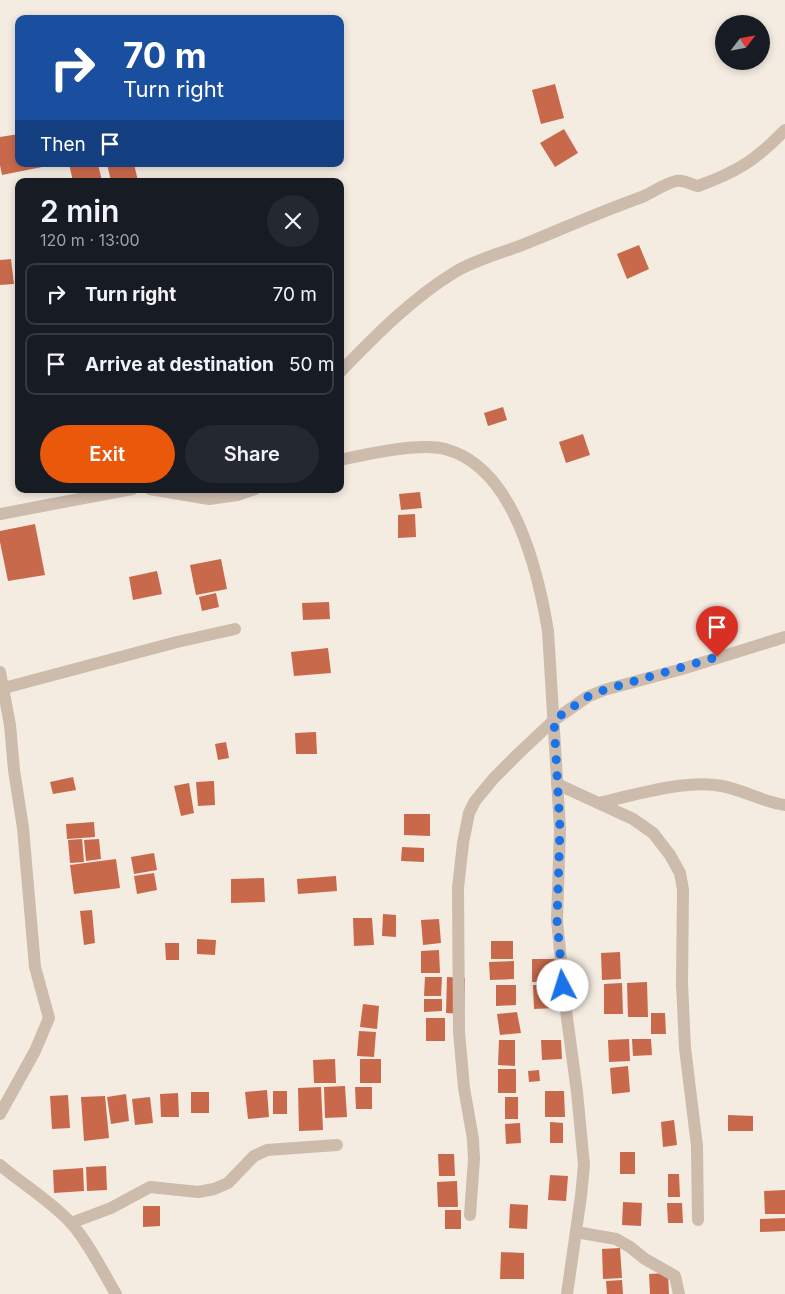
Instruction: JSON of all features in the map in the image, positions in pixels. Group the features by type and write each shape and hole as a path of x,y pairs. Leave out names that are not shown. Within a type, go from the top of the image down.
{"street":[{"path":"344,368 412,303 455,272 480,260 512,250 606,209 644,196 675,182 684,181 698,186 734,172 769,146 785,130"},
{"path":"344,459 391,451 428,447 444,448 484,470 495,482 518,524 529,552 545,611 548,632 560,829 557,920 564,1003 584,1165 567,1294"},
{"path":"0,514 111,493"},
{"path":"174,493 209,499 243,493"},
{"path":"4,688 176,642 235,629"},
{"path":"470,1215 474,1159 473,1138 464,1088 459,1032 458,888 463,843 469,813 475,801 494,778 554,720 587,697 604,690 785,637"},
{"path":"0,672 4,688 23,828 35,967 37,980 49,1018 35,1051 0,1114"},
{"path":"557,784 633,819 652,834 670,855 680,872 683,890 682,984 686,1048 697,1146 698,1220"},
{"path":"599,803 671,787 707,785 722,786 785,805"},
{"path":"71,1223 111,1208 150,1188 198,1192 214,1189 228,1183 254,1156 267,1150 337,1145"},
{"path":"0,1165 62,1213 71,1223 99,1264 116,1294"},
{"path":"576,1232 616,1239 630,1247 645,1259 675,1276 679,1294"}],"building":[{"path":"555,84 564,118 541,124 532,90"},
{"path":"564,129 578,153 555,167 540,143"},
{"path":"15,135 15,167 42,167 2,175 0,137"},
{"path":"70,167 99,167 101,178 72,178"},
{"path":"108,167 135,167 137,178 110,178"},
{"path":"639,245 649,269 627,279 617,254"},
{"path":"11,259 14,284 0,285 0,260"},
{"path":"503,407 507,420 488,426 484,413"},
{"path":"583,434 590,455 566,463 559,442"},
{"path":"420,492 422,508 401,510 399,494"},
{"path":"415,514 416,537 398,538 398,515"},
{"path":"35,524 45,575 8,581 0,542 0,531"},
{"path":"221,559 227,589 196,595 190,565"},
{"path":"157,571 162,594 133,600 129,577"},
{"path":"216,593 219,607 202,611 199,597"},
{"path":"329,602 330,619 303,620 302,603"},
{"path":"328,648 331,673 294,676 291,652"},
{"path":"316,732 317,754 296,754 295,733"},
{"path":"226,742 229,758 218,760 215,744"},
{"path":"73,777 76,790 53,794 50,782"},
{"path":"214,781 215,805 198,806 196,782"},
{"path":"189,783 194,813 181,816 174,786"},
{"path":"404,814 430,814 430,836 404,835"},
{"path":"94,822 95,837 67,839 66,824"},
{"path":"82,839 84,862 70,863 68,840"},
{"path":"99,839 101,859 86,861 84,840"},
{"path":"402,847 424,848 424,862 401,861"},
{"path":"154,853 157,870 134,874 131,857"},
{"path":"116,859 120,888 74,894 70,865"},
{"path":"154,873 157,890 137,894 134,876"},
{"path":"336,876 337,891 298,894 297,879"},
{"path":"264,878 265,902 231,903 231,879"},
{"path":"92,910 95,943 84,945 80,911"},
{"path":"383,914 396,915 396,937 382,936"},
{"path":"353,918 372,918 374,945 354,946"},
{"path":"439,919 441,943 423,945 421,920"},
{"path":"197,939 216,940 215,955 197,954"},
{"path":"491,941 513,941 513,959 491,959"},
{"path":"165,943 179,943 179,960 166,960"},
{"path":"439,950 440,973 421,973 421,951"},
{"path":"620,952 621,979 602,980 601,953"},
{"path":"532,959 555,959 555,981 532,982"},
{"path":"514,961 514,979 490,980 489,962"},
{"path":"425,977 442,977 441,996 424,996"},
{"path":"447,977 465,978 464,1014 446,1013"},
{"path":"647,982 648,1017 628,1017 627,983"},
{"path":"622,983 623,1014 604,1014 604,984"},
{"path":"496,985 516,985 516,1005 496,1006"},
{"path":"533,985 554,985 555,1008 534,1009"},
{"path":"424,999 442,999 442,1011 424,1012"},
{"path":"363,1004 379,1006 377,1029 360,1027"},
{"path":"517,1012 521,1033 500,1035 497,1014"},
{"path":"651,1013 665,1013 666,1034 651,1034"},
{"path":"426,1018 445,1018 445,1041 426,1041"},
{"path":"359,1031 376,1032 374,1057 357,1056"},
{"path":"629,1039 630,1061 609,1062 608,1040"},
{"path":"632,1039 651,1039 652,1055 633,1056"},
{"path":"499,1040 515,1040 515,1066 498,1065"},
{"path":"541,1040 561,1040 562,1059 542,1060"},
{"path":"335,1059 336,1083 314,1083 313,1060"},
{"path":"360,1059 381,1059 381,1083 360,1083"},
{"path":"628,1066 630,1092 612,1094 610,1068"},
{"path":"498,1069 516,1069 516,1093 498,1093"},
{"path":"539,1070 540,1081 529,1082 528,1071"},
{"path":"345,1086 347,1117 325,1118 324,1087"},
{"path":"321,1087 323,1130 299,1131 298,1088"},
{"path":"355,1087 372,1087 372,1109 356,1109"},
{"path":"267,1090 269,1117 248,1119 245,1092"},
{"path":"273,1091 287,1091 287,1114 273,1114"},
{"path":"545,1091 564,1091 565,1117 545,1117"},
{"path":"191,1092 209,1092 209,1113 191,1113"},
{"path":"178,1093 179,1117 161,1117 160,1094"},
{"path":"126,1094 129,1121 111,1124 107,1097"},
{"path":"68,1095 70,1128 52,1129 50,1096"},
{"path":"105,1096 109,1138 84,1141 81,1097"},
{"path":"150,1097 153,1123 135,1125 132,1099"},
{"path":"505,1097 518,1097 518,1119 505,1119"},
{"path":"728,1115 753,1116 753,1131 728,1131"},
{"path":"674,1120 677,1145 663,1147 661,1122"},
{"path":"550,1122 563,1123 563,1143 550,1143"},
{"path":"520,1123 521,1143 506,1144 505,1124"},
{"path":"620,1152 635,1152 635,1174 620,1174"},
{"path":"438,1154 454,1154 455,1176 439,1176"},
{"path":"106,1166 107,1190 87,1191 86,1167"},
{"path":"83,1168 84,1191 54,1193 53,1170"},
{"path":"668,1174 679,1174 680,1197 668,1197"},
{"path":"550,1175 568,1176 566,1201 548,1200"},
{"path":"457,1181 458,1207 438,1207 437,1182"},
{"path":"785,1190 785,1214 765,1214 764,1191"},
{"path":"623,1202 642,1203 641,1226 622,1225"},
{"path":"667,1203 682,1203 683,1223 668,1223"},
{"path":"510,1204 528,1205 527,1229 509,1228"},
{"path":"143,1206 160,1206 160,1226 143,1227"},
{"path":"445,1210 461,1210 461,1229 445,1229"},
{"path":"785,1218 785,1231 760,1232 760,1219"},
{"path":"620,1248 622,1278 603,1279 602,1249"},
{"path":"501,1252 524,1253 524,1279 500,1279"},
{"path":"668,1273 669,1294 650,1294 649,1274"},
{"path":"622,1280 623,1294 607,1294 606,1281"}],"route":[{"path":"563,986 557,920 560,829 554,720 587,697 604,690 717,657"}]}
